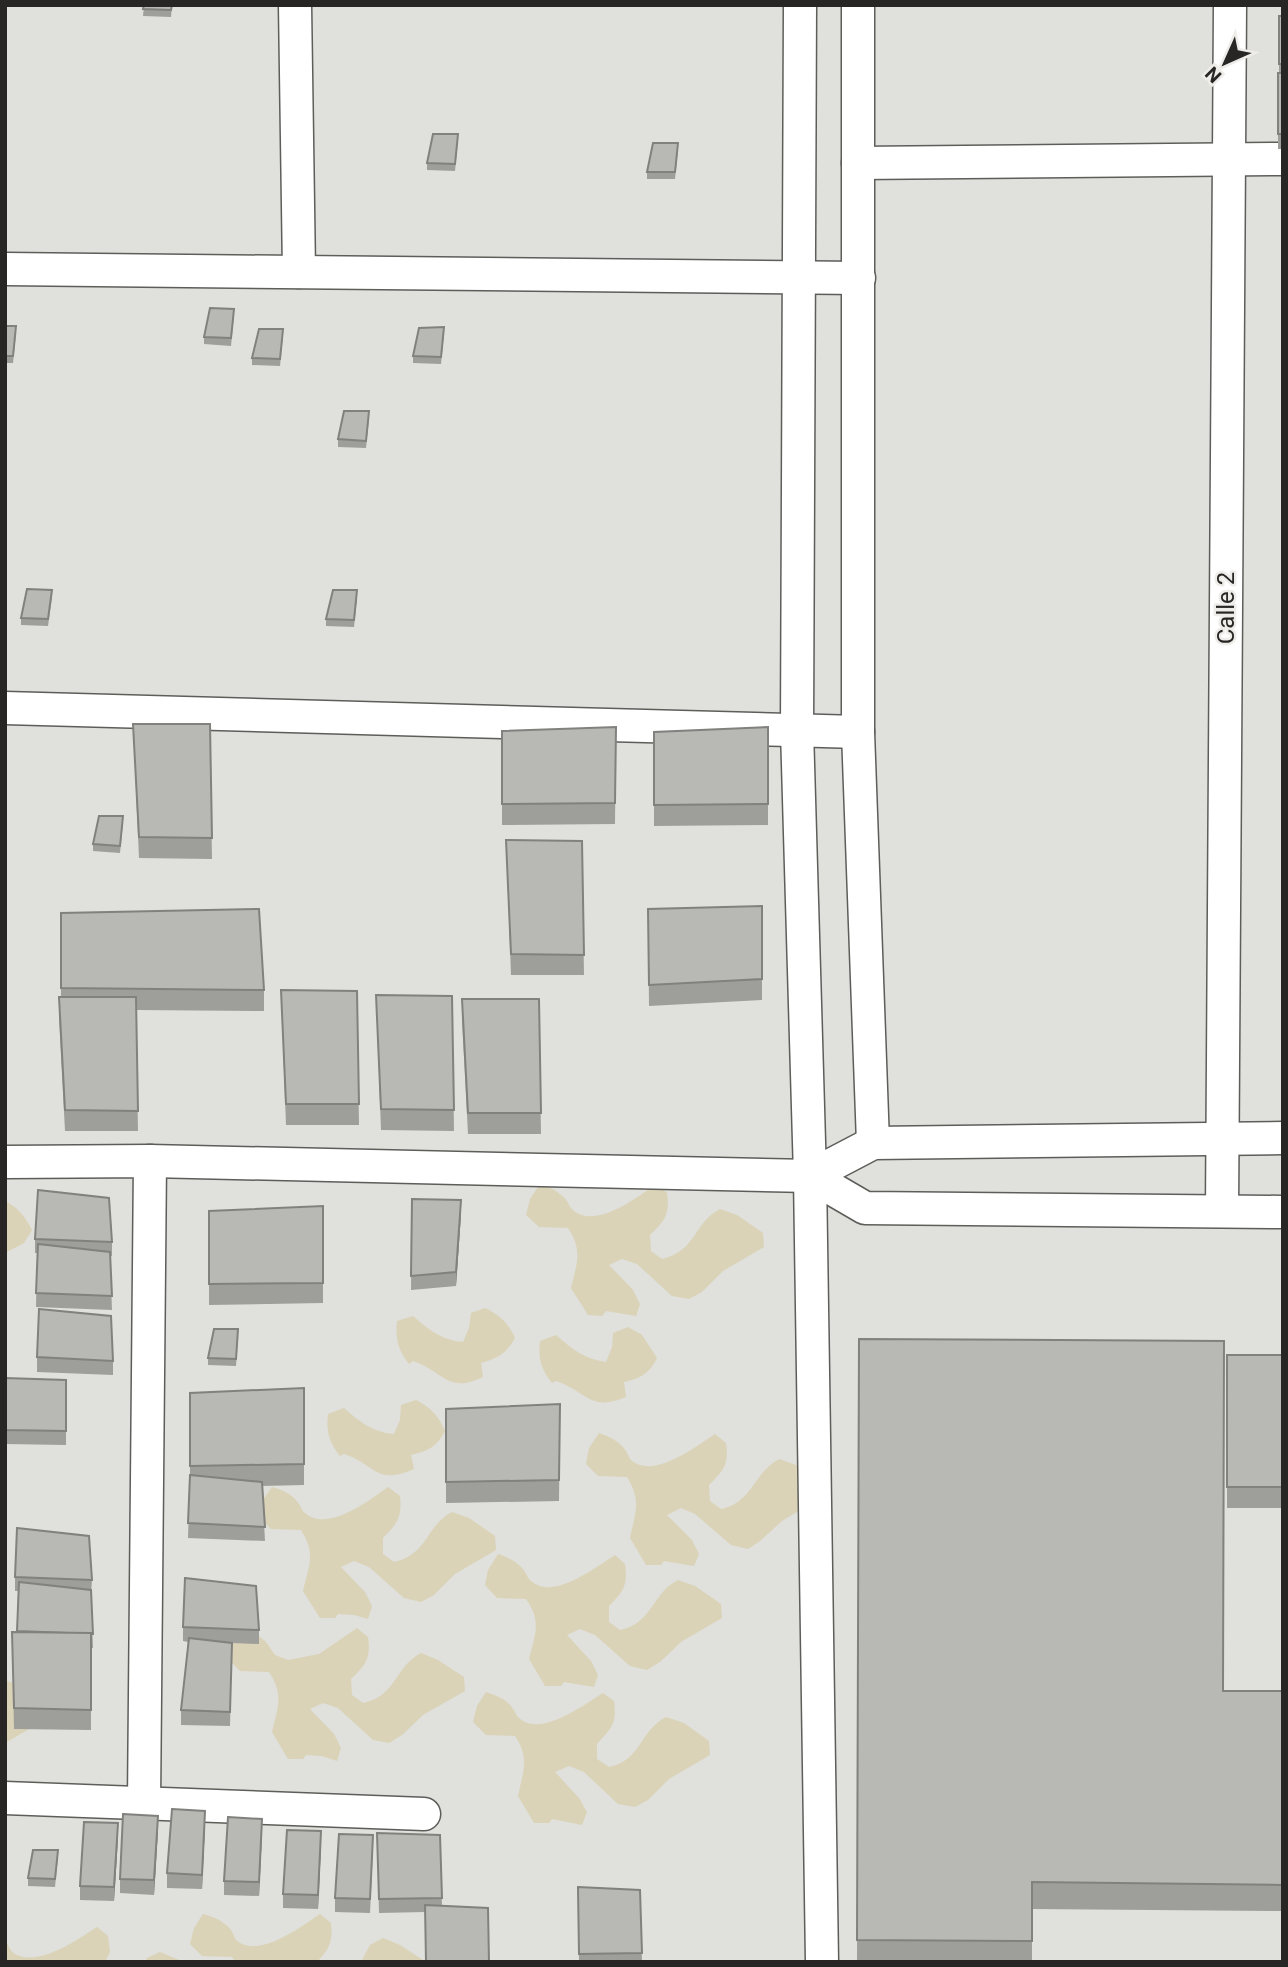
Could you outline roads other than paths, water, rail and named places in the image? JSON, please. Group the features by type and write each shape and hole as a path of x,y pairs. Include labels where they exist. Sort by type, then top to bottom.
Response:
{"street":[{"path":"295,5 299,272"},
{"path":"800,5 797,730 810,1176 822,1962"},
{"path":"858,5 858,732 873,1143"},
{"name":"Calle 2","path":"1222,1211 1230,5"},
{"path":"858,163 1283,159"},
{"path":"5,269 859,278"},
{"path":"5,708 858,732"},
{"path":"810,1176 873,1143 1283,1138"},
{"path":"144,1803 150,1161"},
{"path":"5,1162 150,1161 810,1176 865,1208 1283,1212"},
{"path":"5,1798 424,1814"}]}
